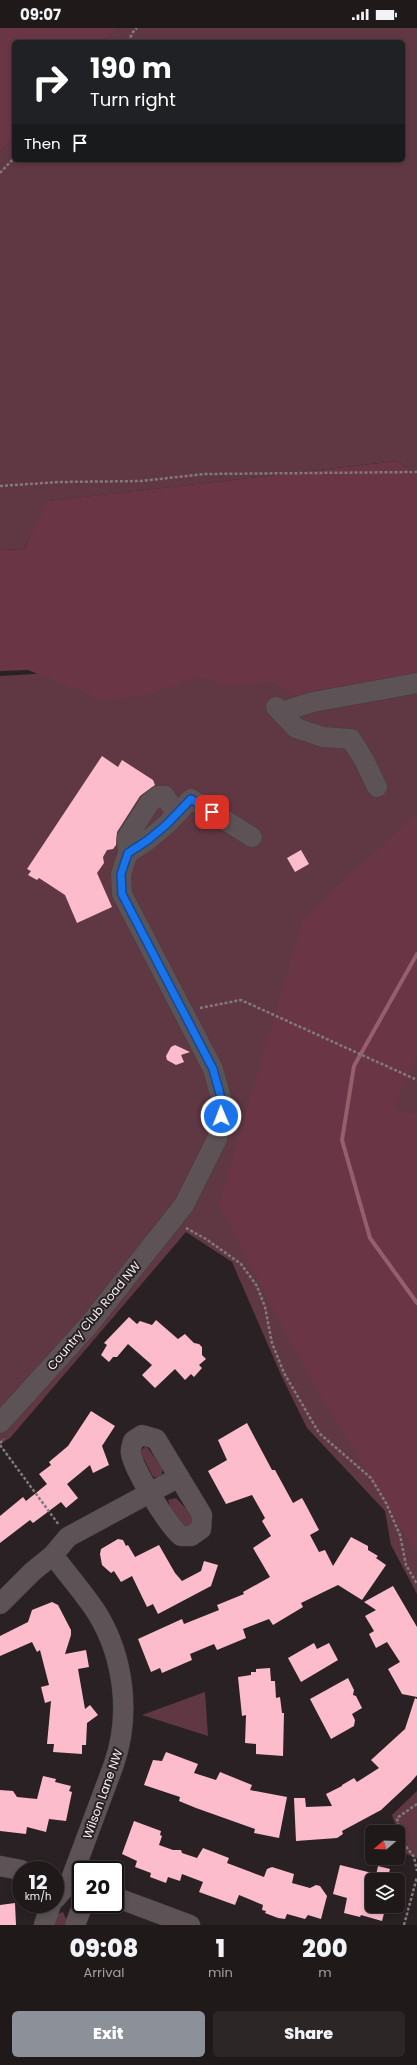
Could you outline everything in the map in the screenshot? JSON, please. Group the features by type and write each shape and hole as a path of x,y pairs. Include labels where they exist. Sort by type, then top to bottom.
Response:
{"street":[{"path":"377,787 364,760 351,739 323,737 296,728 278,710 312,702 417,683"},
{"name":"Country Club Road NW","path":"3,1431 184,1205 217,1139 223,1105 213,1069 122,894 121,874 128,853 128,838 150,802 158,796 166,796 176,814"},
{"path":"128,853 148,840 191,799 252,836"},
{"path":"142,1435 156,1439 179,1477 202,1515 201,1529 191,1536 181,1536 172,1529 151,1493 131,1453 133,1441 142,1435"},
{"path":"0,1604 68,1538 179,1477"},
{"name":"Wilson Lane NW","path":"52,1555 97,1614 117,1657 124,1704 121,1744 69,1882"},
{"path":"0,1866 12,1868"},
{"path":"124,1900 190,1925"},
{"path":"44,1925 48,1913"},
{"path":"75,1925 80,1913"}],"path":[{"path":"129,40 137,28"},
{"path":"0,173 12,160"},
{"path":"0,486 60,482 141,481 205,474 417,472"},
{"path":"183,1011 241,1000 417,1080"},
{"path":"181,1232 185,1228 206,1239 236,1260 241,1264 256,1286 265,1307 272,1343 284,1372 319,1433 371,1478 389,1510 400,1535 406,1565 417,1584"},
{"path":"3,1431 0,1444 68,1538"},
{"path":"417,1804 397,1818 401,1840 414,1856 417,1871"},
{"path":"404,1925 417,1878"}],"shaded area":[{"path":"0,28 119,28 104,40 12,40 12,141 0,151"},
{"path":"119,28 417,28 417,474 397,461 49,501 24,550 0,549 0,151 12,141 12,162 405,162 405,40 104,40"},
{"path":"397,461 417,474 417,677 304,699 269,681 233,686 197,677 144,696 100,699 28,670 0,671 0,549 24,550 48,501"},
{"path":"417,651 417,1594 391,1545 385,1511 307,1428 281,1375 232,1262 186,1232 10,1438 0,1444 0,676"},
{"path":"417,813 417,1054 394,1109 417,1114 417,1554 309,1377 219,1205 303,919"},
{"path":"146,1446 163,1468 161,1478 153,1477 140,1451"},
{"path":"176,1498 192,1515 192,1525 186,1529 175,1521 168,1500"},
{"path":"205,1692 208,1736 142,1715"},
{"path":"417,1791 417,1858 406,1854 405,1825 396,1825 392,1815"},
{"path":"63,1913 67,1921 66,1925 52,1925 55,1915"}],"building":[{"path":"102,756 118,767 122,760 153,780 155,785 140,796 117,832 116,845 113,849 107,850 103,857 104,863 97,873 112,907 77,923 65,895 39,878 37,880 28,875 31,871 27,869"},
{"path":"301,850 309,864 295,872 287,858"},
{"path":"175,1045 190,1052 181,1055 184,1062 176,1065 167,1060 166,1056 171,1047"},
{"path":"129,1317 137,1324 140,1321 152,1325 156,1320 178,1339 185,1334 194,1343 199,1344 202,1347 202,1355 206,1359 199,1365 202,1368 194,1377 191,1374 185,1380 175,1369 155,1388 142,1375 152,1365 128,1344 117,1357 113,1357 109,1362 101,1355 107,1345 104,1343"},
{"path":"91,1411 115,1426 102,1446 109,1465 93,1473 90,1465 67,1484 78,1498 66,1508 61,1502 33,1523 30,1520 0,1543 0,1516 23,1497 26,1501 47,1484 39,1474 51,1465 49,1462 68,1446"},
{"path":"247,1423 272,1470 275,1470 293,1503 302,1498 319,1530 310,1535 319,1552 325,1550 333,1566 351,1537 368,1546 368,1550 378,1556 376,1558 386,1565 362,1600 338,1585 301,1603 303,1607 273,1625 269,1619 243,1629 246,1638 217,1650 214,1644 190,1654 192,1660 162,1673 160,1668 151,1672 138,1639 182,1619 184,1624 219,1610 217,1605 244,1594 243,1592 270,1577 253,1548 271,1536 262,1521 265,1518 252,1495 226,1504 208,1471 227,1460 218,1440"},
{"path":"118,1539 123,1540 126,1546 128,1545 135,1557 159,1545 175,1573 182,1581 201,1571 204,1561 218,1565 211,1586 158,1614 153,1604 147,1607 132,1576 121,1582 114,1571 111,1573 102,1565 100,1554 101,1549"},
{"path":"393,1586 417,1627 417,1697 402,1694 388,1669 400,1662 387,1642 376,1648 369,1634 374,1631 365,1616 376,1610 364,1602"},
{"path":"52,1602 58,1605 71,1630 71,1635 65,1654 86,1650 89,1667 78,1669 85,1709 90,1705 98,1715 87,1723 86,1745 82,1745 82,1754 53,1752 54,1744 47,1744 51,1701 45,1703 41,1687 49,1685 40,1650 37,1652 32,1642 0,1656 0,1636 28,1622 32,1610"},
{"path":"314,1643 317,1649 329,1643 338,1660 301,1682 288,1658"},
{"path":"270,1668 271,1681 275,1681 276,1698 280,1697 282,1713 284,1713 283,1756 256,1754 256,1744 245,1743 246,1715 242,1716 238,1677 251,1675 251,1672 256,1672 256,1669"},
{"path":"348,1678 354,1690 353,1695 356,1696 362,1708 352,1714 355,1720 354,1726 331,1739 310,1699"},
{"path":"415,1698 417,1699 417,1775 381,1810 342,1831 343,1834 337,1838 296,1841 294,1798 305,1798 306,1807 332,1806 326,1794 354,1778 357,1782 379,1768 371,1760 405,1729"},
{"path":"166,1752 198,1764 194,1773 216,1780 220,1772 252,1785 250,1790 287,1797 279,1838 254,1833 255,1829 196,1808 179,1801 180,1797 144,1785 153,1760 162,1761"},
{"path":"43,1776 56,1779 55,1782 71,1786 69,1791 72,1792 66,1821 49,1819 46,1832 27,1827 26,1834 0,1831 0,1790 13,1791 17,1797 37,1799"},
{"path":"134,1821 161,1831 160,1835 162,1836 159,1845 173,1850 181,1850 182,1853 197,1858 203,1848 229,1858 227,1863 264,1877 267,1869 272,1867 294,1874 292,1883 310,1888 316,1885 320,1886 327,1896 321,1919 308,1915 305,1919 287,1914 285,1919 278,1918 265,1913 266,1911 262,1910 263,1905 239,1895 235,1905 199,1892 203,1882 182,1874 180,1881 168,1877 166,1883 150,1877 151,1873 135,1867 137,1861 122,1854"},
{"path":"340,1865 372,1873 365,1873 365,1913 384,1913 382,1921 361,1915 360,1917 344,1913 347,1898 333,1894"},
{"path":"378,1866 390,1869 389,1873 376,1873"},
{"path":"12,1903 12,1913 15,1913 16,1925 0,1925 0,1905"}],"waterway":[{"path":"417,954 354,1066 342,1140 370,1238 417,1303"}],"route":[{"path":"212,812 191,799 167,824 148,840 128,853 121,874 122,894 213,1069 223,1105 221,1116"}]}
